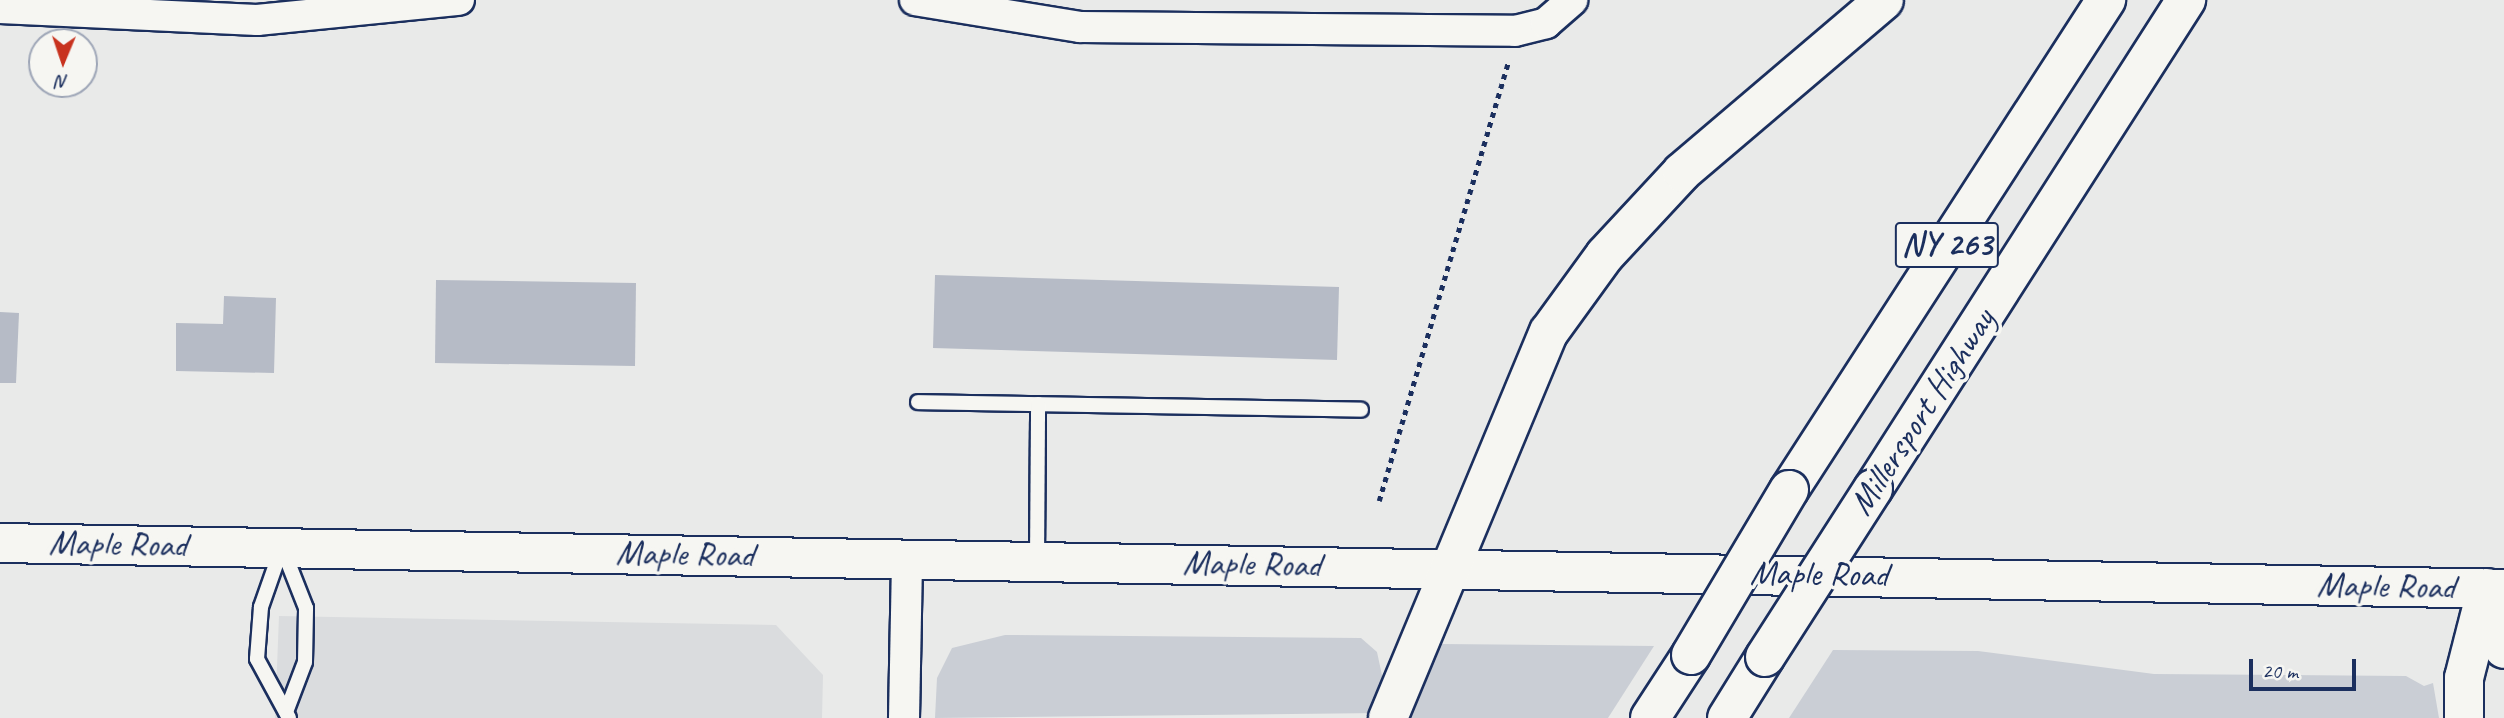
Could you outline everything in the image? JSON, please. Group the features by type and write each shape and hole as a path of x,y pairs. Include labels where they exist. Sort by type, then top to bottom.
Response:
{"main road":[{"path":"1388,718 1549,331 1605,256 1682,172 1884,0"},
{"name":"Millersport Highway","path":"1650,718 1691,655 1789,490 2106,0"},
{"name":"Millersport Highway","path":"1727,718 2186,0"},
{"name":"Maple Road","path":"0,543 1449,567 2496,588"},
{"path":"2496,588 2504,649"},
{"path":"2464,718 2464,678 2496,588"},
{"path":"1747,718 1765,657"}],"street":[{"path":"0,8 173,8 320,19 459,0"},
{"path":"915,0 1080,27 1515,31 1553,19 1572,0"},
{"path":"904,718 907,558"}],"lane":[{"path":"918,402 1361,410"},
{"path":"1037,560 1038,404"},
{"path":"282,547 306,608 305,662 288,715"},
{"path":"282,547 261,607 257,659 288,715"}],"path":[{"path":"1379,501 1515,31"}],"shaded area":[{"path":"279,616 776,625 823,675 822,718 275,718"},
{"path":"1005,635 1361,638 1377,652 1383,680 1380,713 935,718 937,678 952,648"},
{"path":"1441,644 1654,646 1608,718 1411,718"},
{"path":"1833,650 1978,651 2154,674 2406,676 2424,686 2433,683 2439,718 1789,718"}],"building":[{"path":"935,275 1339,287 1337,360 933,348"},
{"path":"436,280 636,283 635,366 435,363"},
{"path":"224,296 276,298 274,373 176,371 176,323 223,324"},
{"path":"0,312 19,313 16,383 0,383"}]}
